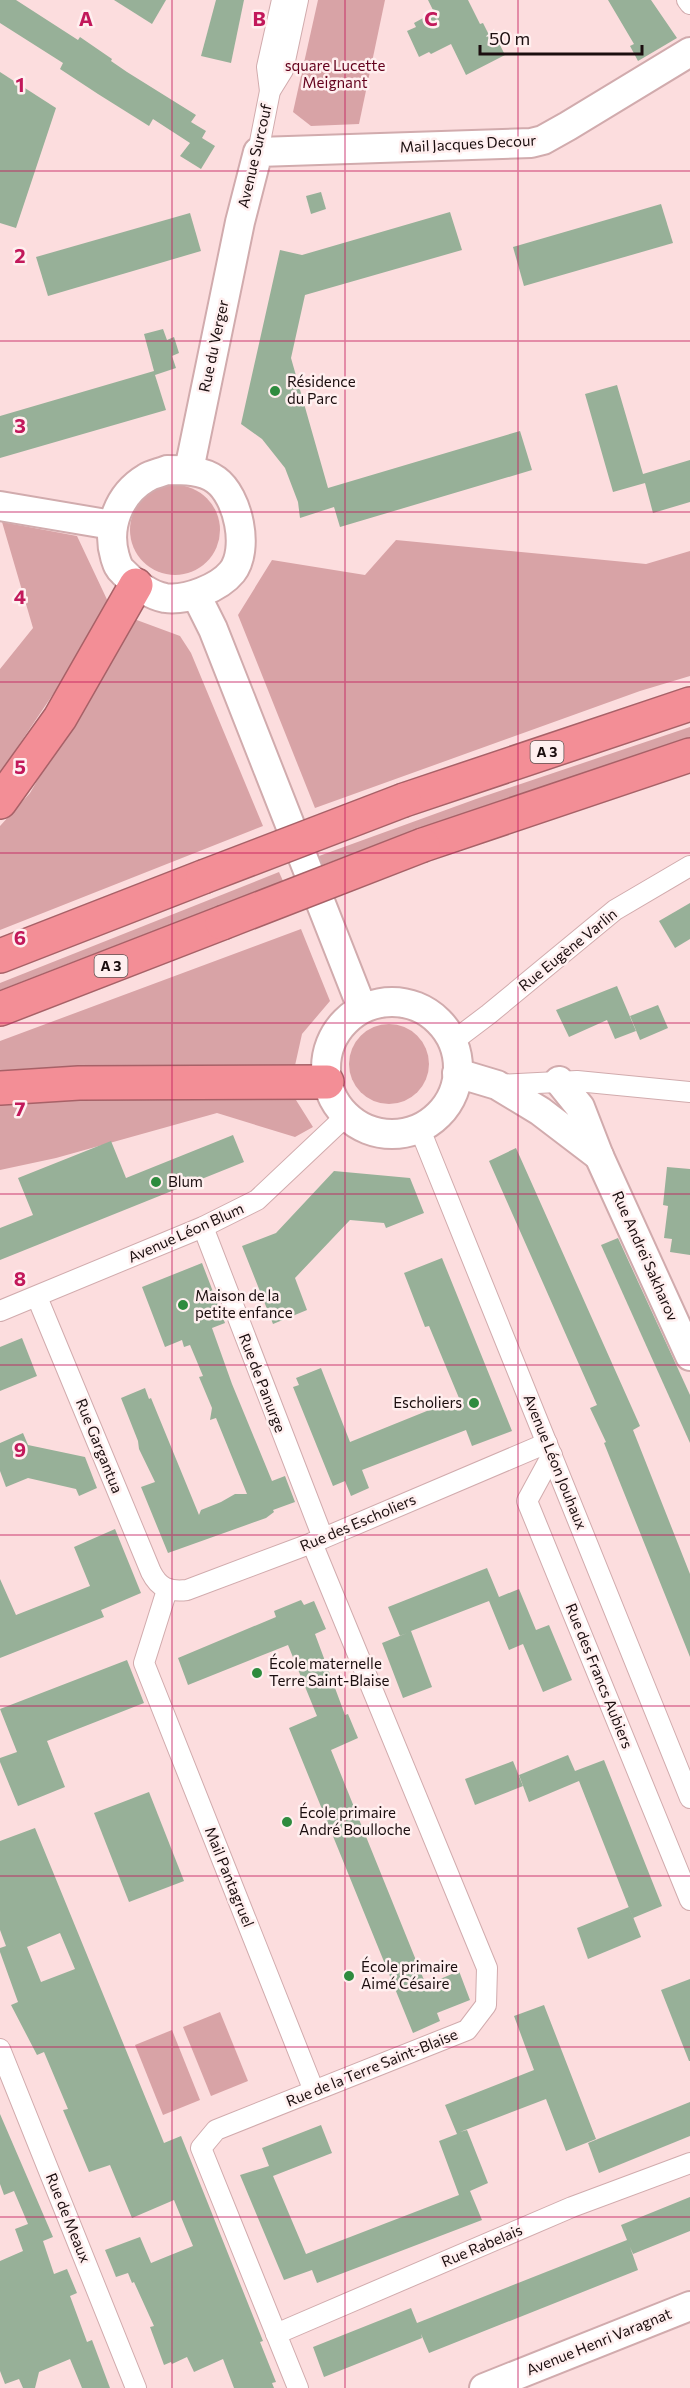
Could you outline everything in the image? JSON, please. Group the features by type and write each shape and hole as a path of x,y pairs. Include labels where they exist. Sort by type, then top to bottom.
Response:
{"highway":[{"path":"0,802 60,718 136,585"},
{"name":"A 3","path":"0,956 404,800 690,704"},
{"name":"A 3","path":"0,1009 423,845 690,755"},
{"path":"0,1088 79,1083 327,1082"}],"street":[{"name":"Avenue Surcouf","path":"240,222 258,152 270,90 267,67 282,0"},
{"name":"Avenue Surcouf","path":"270,90 283,70 298,0"},
{"path":"687,0 690,4"},
{"name":"Mail Jacques Decour","path":"258,152 531,143 543,140 568,126 690,52"},
{"name":"Rue du Verger","path":"189,470 240,222"},
{"path":"167,470 189,470 216,480 234,501 241,535 239,554 232,571 220,581 196,595 165,598 136,585 118,568 111,546 112,525 123,498 146,478 167,470"},
{"path":"0,506 112,525"},
{"path":"196,595 217,639 362,1008"},
{"name":"Rue Eugène Varlin","path":"452,1042 615,910 690,866"},
{"path":"382,1002 404,1002 424,1010 441,1024 452,1042 457,1057 457,1073 453,1092 443,1108 429,1122 419,1127 395,1134 377,1132 360,1126 346,1116 334,1100 327,1082 326,1060 332,1039 344,1021 362,1008 382,1002"},
{"name":"Rue Andreï Sakharov","path":"457,1073 497,1085 540,1111 599,1156"},
{"path":"497,1085 559,1081 690,1092"},
{"name":"Rue Andreï Sakharov","path":"559,1081 580,1107 599,1156 690,1356"},
{"path":"580,1107 616,1084"},
{"name":"Avenue Léon Blum","path":"0,1311 203,1227 257,1200 346,1116"},
{"name":"Avenue Léon Jouhaux","path":"419,1127 690,1798"},
{"name":"Rue de Panurge","path":"203,1227 317,1541"},
{"name":"Rue Gargantua","path":"37,1297 151,1572 159,1585 166,1590"},
{"name":"Rue des Escholiers","path":"166,1590 187,1590 549,1449"},
{"name":"Rue des Francs Aubiers","path":"549,1449 527,1501 690,1900"},
{"name":"Rue de la Terre Saint-Blaise","path":"298,2388 201,2148 216,2130 467,2030 486,2005 487,1968 317,1541"},
{"name":"Mail Pantagruel","path":"166,1590 144,1664 314,2091"},
{"name":"Rue de Meaux","path":"0,2049 136,2388"},
{"name":"Rue Rabelais","path":"276,2334 573,2207 690,2163"},
{"name":"Avenue Henri Varagnat","path":"484,2388 687,2308"}],"green space":[{"name":"square Lucette Meignant","path":"318,0 385,0 359,124 311,126 293,112"},
{"path":"166,485 184,485 200,492 213,505 220,521 220,539 213,555 200,568 184,575 166,575 150,568 137,555 130,539 130,521 137,505 150,492"},
{"path":"2,522 77,536 111,608 0,773 0,669 33,628"},
{"path":"396,540 646,564 690,551 690,676 640,691 315,808 238,615 272,560 365,575"},
{"path":"134,619 180,636 191,653 263,826 0,930 0,826 30,793 126,628"},
{"path":"690,727 690,737 441,821 322,865 319,856 476,799"},
{"path":"279,872 283,881 0,990 0,983"},
{"path":"301,929 330,1001 302,1034 294,1070 0,1078 0,1041"},
{"path":"389,1024 404,1027 417,1036 426,1049 429,1064 426,1079 417,1092 404,1101 389,1104 374,1101 361,1092 352,1079 349,1064 352,1049 361,1036 374,1027"},
{"path":"110,1096 296,1100 313,1127 295,1137 217,1113 56,1158 0,1170 0,1102"},
{"path":"220,2012 248,2081 211,2096 183,2027"},
{"path":"172,2030 200,2100 163,2115 135,2045"}],"building":[{"path":"0,0 16,0 78,40 80,37 127,72 196,115 191,122 206,131 202,138 215,146 201,169 180,156 190,143 153,119 149,126 98,94 60,69 63,63 0,23"},
{"path":"114,0 166,0 152,24"},
{"path":"216,0 244,0 231,63 201,56"},
{"path":"428,0 468,0 480,24 483,23 493,43 498,41 505,55 466,75 451,44 419,57 407,31 416,27 414,23 434,12"},
{"path":"608,0 651,0 677,38 638,61 630,46 634,44"},
{"path":"0,72 56,108 16,228 0,223"},
{"path":"321,192 326,209 311,214 306,196"},
{"path":"661,204 673,243 524,286 513,247"},
{"name":"Résidence du Parc","path":"450,212 462,250 305,295 291,358 328,488 520,431 532,470 340,527 334,507 300,518 298,502 285,468 262,439 241,424 280,250 302,255"},
{"path":"190,213 201,251 48,296 36,257"},
{"path":"163,329 167,340 174,337 179,353 172,356 176,368 155,375 166,410 0,458 0,416 154,371 144,334"},
{"path":"617,385 643,474 690,460 690,502 653,513 645,483 613,492 585,394"},
{"path":"690,903 690,939 675,948 659,921"},
{"path":"617,986 636,1031 615,1039 607,1020 569,1037 556,1010"},
{"path":"658,1005 668,1028 640,1040 630,1016"},
{"name":"Blum","path":"233,1135 244,1162 0,1260 0,1228 33,1215 18,1178 111,1141 126,1178"},
{"path":"516,1148 640,1426 633,1430 690,1574 690,1657 604,1443 606,1442 590,1408 597,1405 489,1161"},
{"path":"667,1167 690,1169 690,1255 670,1252 672,1239 664,1238 668,1206 663,1205"},
{"path":"334,1171 410,1178 424,1213 386,1228 384,1223 350,1220 295,1278 307,1310 273,1324 242,1246 276,1233"},
{"path":"618,1238 690,1395 690,1443 601,1245"},
{"name":"Escholiers","path":"442,1258 512,1431 472,1446 466,1430 362,1470 369,1488 351,1496 345,1481 333,1486 293,1387 299,1385 296,1378 321,1368 350,1442 459,1398 429,1326 425,1327 404,1273"},
{"path":"202,1263 225,1323 212,1328 232,1384 272,1481 285,1476 295,1502 273,1510 274,1512 266,1518 168,1553 141,1487 155,1482 139,1449 121,1398 145,1388 199,1515 201,1510 235,1494 247,1494 216,1418 210,1420 212,1408 199,1377 203,1376 190,1345 184,1347 182,1340 165,1347 142,1287"},
{"path":"22,1338 37,1376 0,1391 0,1347"},
{"path":"23,1433 28,1445 85,1457 97,1488 79,1496 76,1489 28,1478 6,1487 0,1471 0,1443"},
{"path":"115,1529 141,1593 101,1610 104,1617 0,1658 0,1579 16,1615 90,1586 74,1547"},
{"path":"487,1568 499,1597 519,1589 536,1630 549,1625 572,1680 543,1692 523,1644 509,1650 489,1601 411,1631 432,1687 403,1698 382,1643 400,1636 388,1607"},
{"path":"301,1600 304,1605 314,1601 326,1629 315,1634 345,1715 348,1714 358,1738 331,1750 426,1985 459,1971 470,2000 437,2013 440,2021 413,2033 289,1728 317,1716 288,1645 188,1685 178,1658 276,1617 274,1611"},
{"path":"127,1660 144,1703 47,1741 65,1787 18,1806 0,1762 0,1758 17,1752 0,1709"},
{"path":"568,1755 575,1771 604,1760 662,1906 633,1918 579,1781 529,1802 519,1775"},
{"path":"513,1761 523,1786 475,1805 465,1779"},
{"path":"149,1792 184,1881 129,1902 94,1813"},
{"path":"35,1828 164,2143 181,2136 263,2341 260,2342 276,2382 272,2383 274,2388 234,2388 223,2359 194,2372 187,2357 164,2365 150,2327 154,2326 134,2282 132,2283 128,2273 116,2277 105,2250 140,2237 151,2263 193,2246 174,2200 132,2218 110,2165 89,2172 63,2110 68,2109 44,2052 37,2055 11,2005 18,2002 0,1952 0,1948 6,1946 0,1930 0,1841","holes":["60,1933 75,1969 41,1982 27,1947"]},
{"path":"629,1907 641,1937 588,1959 577,1928"},
{"path":"690,1979 690,2061 689,2061 661,1990"},
{"path":"544,2005 596,2139 566,2151 546,2099 460,2132 467,2130 488,2183 470,2191 482,2220 317,2283 312,2270 284,2280 240,2175 269,2166 262,2148 321,2125 332,2153 273,2176 306,2254 459,2195 439,2141 457,2134 445,2105 534,2070 514,2016"},
{"path":"690,2102 690,2136 599,2173 588,2143"},
{"path":"0,2114 53,2237 43,2241 54,2274 67,2269 77,2293 70,2296 87,2342 92,2340 110,2388 82,2388 70,2359 39,2372 35,2388 23,2388 19,2379 5,2384 0,2371 0,2261 23,2251 15,2229 28,2224 14,2191 4,2195 0,2184"},
{"path":"690,2197 690,2231 633,2254 630,2247 638,2270 429,2353 421,2334 422,2338 324,2377 313,2347 411,2308 417,2323 627,2240 621,2225"}],"place":[{"name":"Résidence du Parc","path":"275,391"},
{"name":"Blum","path":"156,1182"},
{"name":"Maison de la petite enfance","path":"183,1305"},
{"name":"Escholiers","path":"474,1403"},
{"name":"École maternelle Terre Saint-Blaise","path":"257,1673"},
{"name":"École primaire André Boulloche","path":"287,1822"},
{"name":"École primaire Aimé Césaire","path":"349,1976"}]}
